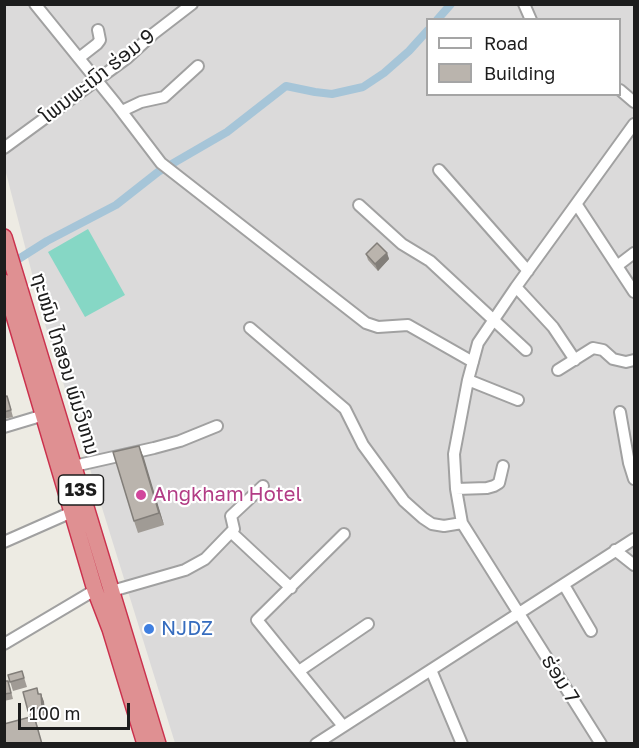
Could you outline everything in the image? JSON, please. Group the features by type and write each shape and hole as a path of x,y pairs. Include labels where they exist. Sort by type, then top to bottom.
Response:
{"highway":[{"name":"ຖະໜົນ ໄກສອນ ພົມວິຫານ","path":"4,237 60,449 72,512 145,744"},
{"name":"ຖະໜົນ ໄກສອນ ພົມວິຫານ","path":"4,282 44,415 60,449 74,466 158,744"}],"street":[{"path":"35,4 161,163 372,327 408,325 473,362"},
{"name":"ໂພນພະເນົາ ຮ່ອມ 9","path":"4,148 97,81 192,4"},
{"path":"524,4 530,18"},
{"path":"79,58 97,44 100,39 98,30"},
{"path":"122,111 141,102 164,98 198,66"},
{"path":"621,91 634,102"},
{"path":"250,328 345,409 363,445 404,501 432,524 444,526 462,523 456,489 454,454 468,380 478,344 516,287 577,206 634,124"},
{"path":"439,170 528,271"},
{"path":"359,205 402,244 430,261 526,350"},
{"path":"577,206 634,292"},
{"path":"617,266 634,254"},
{"path":"516,287 554,327 575,360"},
{"path":"558,370 593,348 603,350 614,359 626,362 634,360"},
{"path":"468,380 518,400"},
{"path":"621,412 629,463 634,479"},
{"path":"4,427 44,415"},
{"path":"74,466 162,446 217,426"},
{"path":"456,489 494,486 499,483 503,466"},
{"path":"112,591 199,564 232,533 235,528 231,516 263,486"},
{"path":"4,542 72,512"},
{"name":"ຮ່ອມ 7","path":"462,523 601,744"},
{"path":"232,533 291,588"},
{"path":"343,726 257,621 344,534"},
{"path":"316,744 634,539"},
{"path":"615,550 634,565"},
{"path":"564,585 591,631"},
{"path":"4,644 95,590"},
{"path":"298,671 368,624"},
{"path":"431,670 462,744"}],"shaded area":[{"path":"4,5 634,5 634,743 175,743 45,324 5,169"},
{"path":"88,229 125,295 85,317 48,252"}],"building":[{"path":"377,243 387,253 375,264 366,254"},
{"path":"7,396 11,410 4,412 4,397"},
{"name":"Angkham Hotel","path":"139,446 159,513 134,521 113,452"},
{"path":"22,671 24,678 10,682 8,675"},
{"path":"4,681 8,681 11,693 4,694"},
{"path":"37,688 38,694 41,694 42,707 28,711 23,692"},
{"path":"34,716 42,744 4,744 4,724"}],"waterway":[{"path":"439,18 451,4"},
{"path":"17,260 47,241 116,205 158,172 227,132 286,86 332,94 363,87 384,73 426,32"}],"place":[{"name":"Angkham Hotel","path":"141,495"},
{"name":"NJDZ","path":"149,629"}]}
